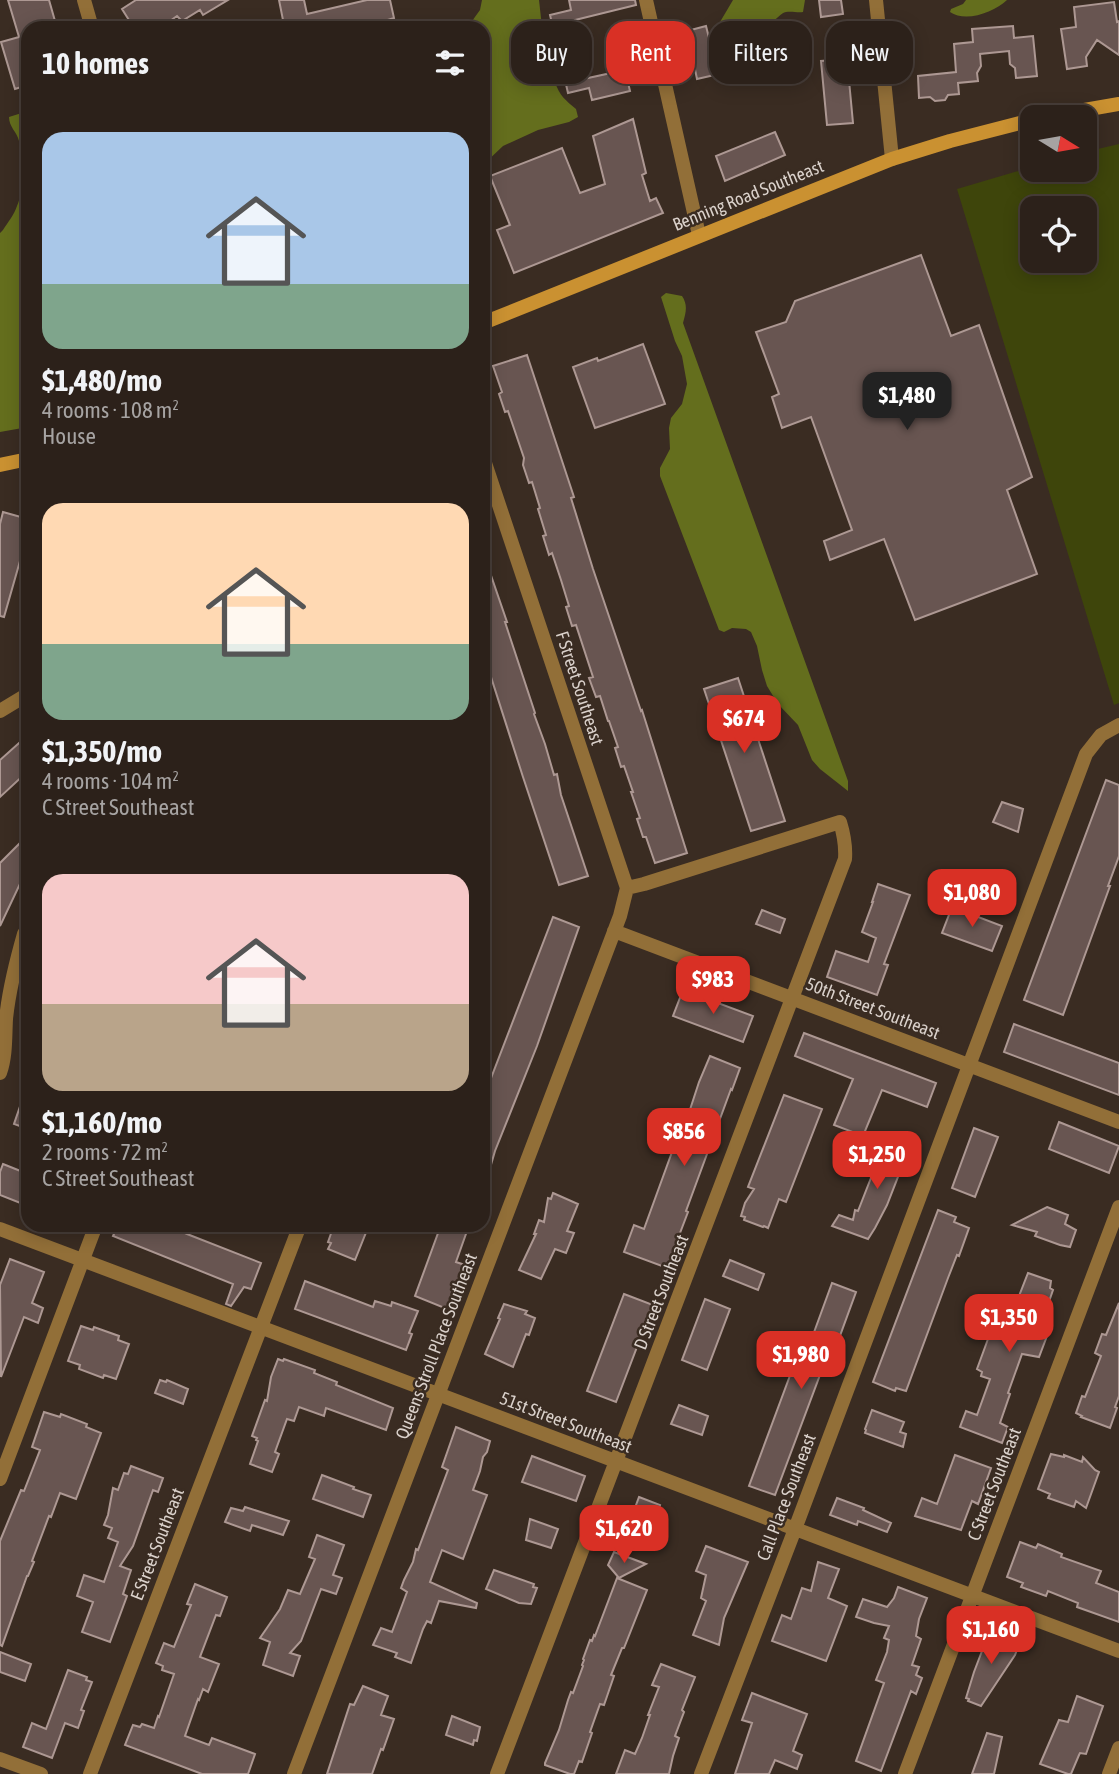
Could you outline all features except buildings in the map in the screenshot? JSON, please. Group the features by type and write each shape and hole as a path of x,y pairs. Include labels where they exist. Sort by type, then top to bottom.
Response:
{"main road":[{"path":"1097,108 1119,104"},
{"name":"Benning Road Southeast","path":"490,320 892,159 1020,123"},
{"path":"0,465 21,460"}],"street":[{"path":"84,0 90,21"},
{"path":"646,0 699,235"},
{"path":"876,0 892,159"},
{"name":"F Street Southeast","path":"490,478 627,887"},
{"path":"0,711 21,698"},
{"name":"Call Place Southeast","path":"701,1774 1083,761 1095,741 1107,730 1119,725"},
{"name":"D Street Southeast","path":"497,1774 845,859 846,846 840,822 627,887"},
{"path":"614,931 627,887"},
{"name":"50th Street Southeast","path":"614,931 1119,1122"},
{"name":"Queens Stroll Place Southeast","path":"294,1774 614,931"},
{"path":"0,1073 4,1063 6,1019 13,973 21,944"},
{"name":"C Street Southeast","path":"905,1774 1119,1207"},
{"name":"51st Street Southeast","path":"0,1228 1119,1651"},
{"path":"0,1479 93,1232"},
{"name":"E Street Southeast","path":"90,1774 297,1232"},
{"path":"1109,1774 1119,1748"},
{"path":"0,1759 41,1774"}],"green space":[{"path":"482,0 539,0 541,21 511,21 511,84 556,84 563,97 576,109 578,117 538,130 503,146 490,158 490,21 472,21 480,10"},
{"path":"733,0 805,0 803,12 784,13 773,21 721,21"},
{"path":"966,0 1007,0 980,15 964,16 950,12"},
{"path":"21,113 21,152 17,135 9,117"},
{"path":"1119,144 1119,703 1114,705 957,189 1020,171 1020,182 1097,182 1097,149"},
{"path":"21,191 21,428 0,432 0,233 17,206"},
{"path":"666,293 682,296 685,302 683,323 848,781 848,791 812,760 798,725 778,704 767,686 751,632 732,628 724,632 719,630 660,476 660,468 670,449 671,418 682,404 687,384 682,356 661,297"}]}
